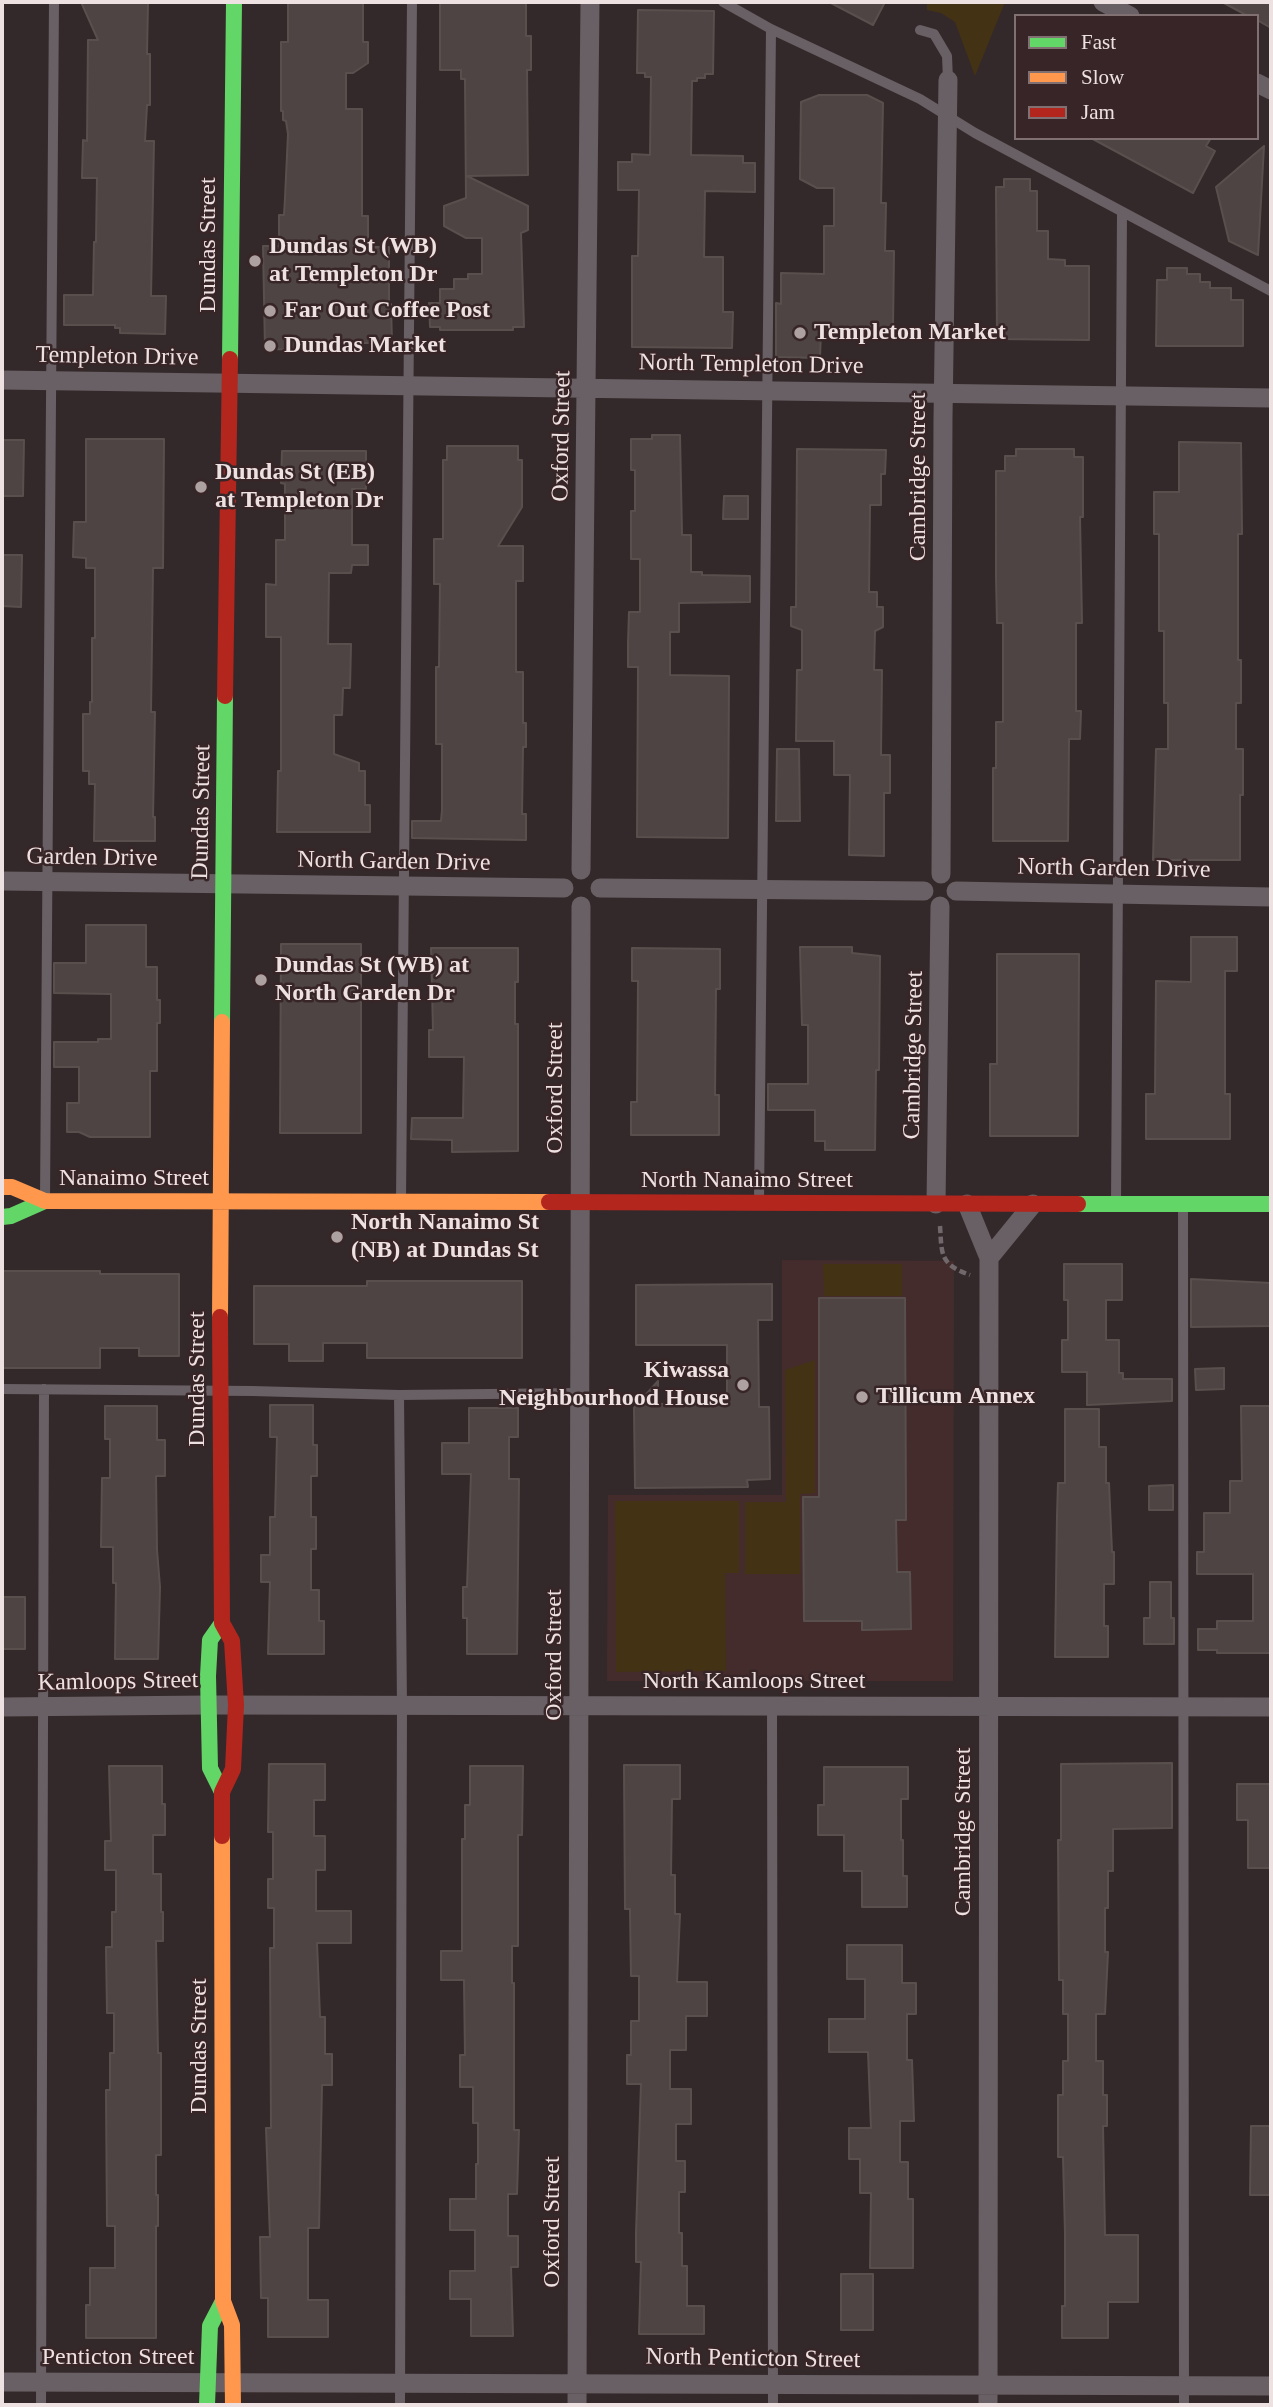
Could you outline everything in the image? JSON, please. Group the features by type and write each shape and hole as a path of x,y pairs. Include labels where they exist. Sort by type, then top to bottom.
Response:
{"main road":[{"name":"Dundas Street","path":"233,2405 232,2325 223,2301 222,1792 233,1769 236,1705 232,1641 222,1623 221,1391 223,884 234,2"},
{"name":"Nanaimo Street","path":"2,1187 12,1187 45,1201 222,1203"},
{"name":"Nanaimo Street","path":"2,1217 11,1216 45,1201"},
{"name":"North Nanaimo Street","path":"222,1203 1271,1204"},
{"name":"Dundas Street","path":"222,1623 210,1640 208,1705 210,1768 222,1792"},
{"name":"Dundas Street","path":"207,2405 210,2326 223,2301"}],"street":[{"name":"Oxford Street","path":"581,870 590,2"},
{"path":"1103,2 1126,14"},
{"name":"Cambridge Street","path":"941,874 948,80"},
{"name":"Templeton Drive","path":"2,380 231,383"},
{"name":"North Templeton Drive","path":"231,383 1271,398"},
{"path":"581,870 592,873 600,888 596,899 581,906 571,902 564,888 567,878 581,870"},
{"path":"941,874 953,881 956,891 953,900 940,906 931,904 924,891 931,877 941,874"},
{"name":"Garden Drive","path":"2,881 223,884"},
{"name":"North Garden Drive","path":"223,884 564,888"},
{"path":"600,888 924,891"},
{"name":"North Garden Drive","path":"956,891 1271,897"},
{"name":"Oxford Street","path":"577,2405 581,906"},
{"name":"Cambridge Street","path":"936,1204 940,906"},
{"name":"Cambridge Street","path":"967,1204 989,1258 988,2395"},
{"path":"989,1258 1033,1204"},
{"name":"North Kamloops Street","path":"236,1705 1271,1707"},
{"name":"Kamloops Street","path":"2,1707 236,1705"},
{"name":"Penticton Street","path":"2,2382 233,2383"},
{"name":"North Penticton Street","path":"233,2383 577,2382 773,2385 988,2395 1184,2395 1271,2386"}],"lane":[{"path":"45,1201 54,2"},
{"path":"401,1203 412,2"},
{"path":"723,2 771,29 920,99 1122,213 1271,291"},
{"path":"759,1204 771,29"},
{"path":"920,30 934,34 947,56 948,80"},
{"path":"1116,1204 1122,213"},
{"path":"1183,1204 1184,2395"},
{"path":"2,1389 399,1395 579,1393"},
{"path":"41,2405 44,1389"},
{"path":"399,1395 402,1706 400,2405"},
{"path":"772,1706 773,2405"}],"path":[{"path":"941,1228 940,1250 947,1263 969,1275"}],"shaded area":[{"path":"927,2 1005,2 975,76 955,22 941,13 927,10"},
{"path":"782,1260 954,1261 953,1681 607,1681 608,1495 782,1495"},
{"path":"823,1264 902,1264 902,1296 824,1296"},
{"path":"815,1360 815,1493 800,1494 800,1574 745,1574 745,1502 786,1502 785,1370"},
{"path":"615,1501 739,1501 739,1573 725,1573 726,1671 616,1672"}],"building":[{"path":"81,2 148,2 150,105 147,105 145,141 154,141 151,296 166,296 165,334 120,333 120,328 115,328 115,325 64,325 64,295 93,295 96,242 97,178 82,178 83,140 87,141 88,40 98,40"},
{"path":"288,2 363,2 363,42 368,42 368,63 353,73 346,73 346,109 362,109 362,216 368,216 368,247 389,247 392,343 316,343 316,350 265,349 263,246 279,246 279,215 284,215 288,134 281,111 281,42 288,42"},
{"path":"440,2 526,2 526,36 531,36 531,70 527,70 528,175 467,176 528,206 528,230 521,233 524,327 513,327 513,330 440,330 440,327 430,327 429,303 440,303 440,289 454,289 454,279 468,279 468,274 482,274 482,238 466,238 444,226 444,206 466,198 465,79 461,79 461,70 440,70"},
{"path":"829,2 885,2 873,25"},
{"path":"1222,2 1271,2 1271,28 1259,21 1259,14 1244,14"},
{"path":"638,10 714,11 713,74 705,74 705,78 692,81 691,155 743,156 743,163 755,163 755,192 705,191 704,257 723,257 723,312 733,312 732,348 632,347 632,256 638,256 639,190 618,190 618,162 632,162 632,154 650,155 651,77 645,77 645,73 637,73"},
{"path":"819,95 867,95 883,103 881,203 886,203 885,251 894,251 893,328 862,327 862,331 821,330 820,358 776,357 776,303 781,304 781,273 824,274 824,226 834,226 834,188 817,188 800,179 801,102"},
{"path":"1095,140 1210,140 1206,146 1215,151 1193,193"},
{"path":"1264,146 1258,255 1229,241 1216,187"},
{"path":"1004,179 1030,179 1030,191 1037,191 1037,231 1048,231 1048,259 1065,260 1065,266 1089,266 1089,340 997,339 996,187 1004,187"},
{"path":"1167,268 1187,268 1187,274 1200,274 1200,282 1210,282 1210,288 1231,288 1231,300 1243,300 1243,346 1156,346 1157,280 1167,280"},
{"path":"652,435 680,435 682,535 691,535 691,572 702,572 702,575 750,576 750,602 679,603 679,632 670,632 670,675 729,676 728,838 637,837 638,667 628,667 628,643 629,612 640,612 640,559 631,559 631,511 635,511 635,470 631,470 631,439 652,439"},
{"path":"86,439 164,439 163,568 153,568 151,712 155,712 155,841 94,841 95,784 89,784 89,771 83,771 83,714 90,714 92,702 95,568 86,568 86,558 73,557 74,522 86,522"},
{"path":"2,440 24,440 23,496 2,496"},
{"path":"1179,442 1241,443 1242,534 1238,534 1238,660 1241,660 1241,703 1236,703 1236,749 1243,749 1240,860 1153,860 1156,749 1168,749 1168,703 1164,703 1164,631 1159,631 1159,534 1154,534 1154,492 1179,492"},
{"path":"447,446 518,446 518,460 522,460 522,507 498,546 523,546 523,581 516,581 516,672 523,672 526,747 523,747 522,814 526,814 526,840 412,838 412,821 441,821 442,810 442,744 436,744 440,584 434,584 434,539 443,539 443,460 447,460"},
{"path":"797,449 886,450 885,474 881,474 881,505 870,505 869,592 877,592 877,607 883,607 883,627 875,631 874,670 882,670 881,755 890,755 890,793 884,793 884,856 849,855 850,775 834,775 834,741 796,741 797,670 802,670 802,630 791,626 791,607 796,607"},
{"path":"1016,449 1074,449 1074,457 1083,457 1083,517 1080,517 1082,623 1076,623 1076,711 1081,711 1080,739 1069,739 1068,841 993,841 996,722 1003,722 1003,623 997,623 996,471 1005,471 1005,456 1016,456"},
{"path":"282,451 366,451 366,489 352,489 352,545 368,545 368,565 352,565 351,573 329,573 328,644 351,644 350,688 343,688 342,715 334,715 334,754 359,763 359,771 365,771 365,805 370,805 370,832 277,832 278,771 281,771 281,637 266,637 266,584 276,585 276,540 285,540"},
{"path":"724,496 748,496 748,519 723,519"},
{"path":"2,555 22,555 21,607 2,606"},
{"path":"777,749 799,749 800,821 776,821"},
{"path":"86,925 146,925 146,967 157,967 157,1000 160,1000 157,1071 150,1071 150,1137 90,1137 79,1132 67,1132 67,1103 79,1103 79,1067 54,1067 54,1042 98,1042 98,1039 111,1039 111,994 54,993 54,963 86,963"},
{"path":"1191,937 1237,937 1237,971 1225,971 1225,1094 1230,1094 1230,1139 1146,1139 1146,1094 1155,1094 1156,981 1191,982"},
{"path":"281,944 361,944 361,1133 280,1133"},
{"path":"800,947 852,947 852,953 880,956 875,1150 825,1150 825,1141 815,1141 815,1110 768,1110 768,1084 808,1084 808,1025 802,1025"},
{"path":"431,948 518,948 515,1024 518,1024 518,1151 452,1152 452,1140 411,1139 412,1118 463,1118 464,1057 429,1057 429,1030 433,1030"},
{"path":"632,948 720,949 720,989 716,989 715,1095 719,1095 719,1135 631,1135 631,1102 637,1102 638,981 632,981"},
{"path":"997,954 1079,954 1078,1136 990,1136 990,1064 997,1064"},
{"path":"1064,1264 1122,1264 1122,1300 1106,1300 1106,1340 1119,1340 1119,1373 1123,1373 1123,1379 1172,1379 1172,1401 1087,1405 1087,1372 1062,1372 1062,1340 1068,1340 1068,1300 1064,1300"},
{"path":"2,1271 179,1274 179,1356 139,1356 139,1348 100,1348 100,1368 2,1368"},
{"path":"1191,1279 1271,1283 1271,1326 1191,1327"},
{"path":"367,1281 522,1281 522,1358 367,1358 367,1343 323,1343 323,1361 289,1361 289,1344 254,1344 254,1286 367,1286"},
{"name":"Kiwassa Neighbourhood House","path":"772,1284 772,1320 758,1320 759,1407 769,1407 770,1479 747,1480 748,1487 635,1488 634,1408 658,1381 658,1404 727,1403 727,1345 636,1345 636,1285"},
{"name":"Tillicum Annex","path":"819,1298 905,1298 906,1520 896,1520 897,1572 910,1572 911,1629 862,1630 862,1621 804,1621 803,1497 819,1497"},
{"path":"1224,1368 1224,1389 1196,1390 1195,1369"},
{"path":"270,1405 313,1405 313,1445 317,1445 317,1476 311,1476 311,1517 316,1517 316,1549 311,1549 311,1590 319,1590 319,1621 324,1621 324,1654 268,1654 270,1582 261,1582 261,1555 270,1555 270,1517 275,1517 277,1437 270,1437"},
{"path":"105,1406 157,1406 157,1440 165,1440 165,1476 156,1476 160,1587 158,1659 115,1659 116,1583 113,1583 113,1547 101,1547 102,1478 110,1478 110,1439 105,1439"},
{"path":"1241,1406 1271,1406 1271,1653 1217,1653 1217,1650 1198,1650 1198,1629 1217,1629 1217,1621 1253,1621 1253,1574 1197,1574 1197,1552 1204,1552 1204,1513 1230,1513 1230,1481 1242,1481"},
{"path":"469,1408 518,1408 518,1437 509,1437 509,1479 519,1479 517,1654 467,1654 467,1618 463,1618 463,1587 467,1587 471,1474 442,1474 442,1443 469,1443"},
{"path":"1065,1409 1099,1409 1099,1447 1106,1447 1106,1483 1109,1483 1114,1552 1114,1584 1104,1584 1104,1626 1108,1626 1108,1657 1055,1657 1058,1483 1065,1483"},
{"path":"1173,1485 1173,1510 1149,1510 1149,1486"},
{"path":"1150,1582 1171,1582 1174,1644 1144,1644 1144,1618 1150,1618"},
{"path":"2,1597 25,1597 25,1649 2,1649"},
{"path":"1172,1763 1172,1828 1113,1829 1113,1871 1108,1871 1108,1908 1105,1908 1105,1952 1108,1952 1105,2014 1096,2014 1096,2061 1103,2061 1103,2095 1107,2095 1107,2126 1103,2126 1105,2235 1138,2235 1138,2302 1108,2302 1108,2338 1062,2338 1065,2233 1063,2157 1058,2157 1058,2095 1063,2095 1063,2061 1068,2061 1068,2014 1063,2014 1063,1980 1059,1980 1058,1840 1061,1840 1061,1764"},
{"path":"269,1764 325,1764 325,1800 314,1800 314,1836 325,1836 325,1870 316,1870 316,1911 351,1911 351,1943 317,1943 320,2017 325,2017 325,2054 332,2054 332,2085 322,2085 319,2228 308,2228 308,2300 328,2300 328,2337 268,2337 268,2298 261,2298 260,2237 270,2237 266,2128 271,2128 270,1948 274,1948 274,1908 268,1908 268,1879 273,1879 273,1832 268,1832"},
{"path":"624,1765 680,1765 680,1799 672,1799 671,1875 675,1875 675,1914 680,1914 677,1982 707,1982 707,2016 686,2016 686,2050 670,2050 670,2089 691,2089 691,2124 676,2124 676,2161 685,2161 685,2192 679,2192 679,2233 682,2233 682,2266 687,2266 687,2306 704,2306 704,2334 639,2334 641,2262 636,2262 636,2233 641,2084 627,2084 627,2055 631,2055 631,2021 639,2021 639,1976 631,1976 630,1909 625,1909"},
{"path":"109,1766 162,1766 165,1835 153,1835 153,1874 161,1874 163,1912 163,1941 156,1941 158,2053 161,2053 161,2155 156,2155 156,2338 86,2338 86,2305 90,2305 90,2268 115,2268 115,2226 107,2226 106,2090 110,2090 110,2053 114,2053 114,2013 107,2013 106,1947 112,1947 112,1912 116,1912 116,1870 105,1870 105,1841 111,1841"},
{"path":"470,1766 523,1766 522,1835 518,1835 518,1946 512,1946 514,2130 519,2130 517,2194 508,2194 508,2236 518,2236 518,2267 511,2267 513,2336 471,2336 471,2299 450,2299 450,2271 475,2271 475,2230 450,2230 450,2199 476,2199 478,2164 478,2123 473,2123 473,2087 460,2087 460,2055 465,2055 464,1980 441,1980 441,1951 462,1951 462,1839 465,1839 465,1805 470,1805"},
{"path":"824,1767 908,1767 908,1799 901,1799 903,1876 907,1876 907,1907 862,1907 862,1871 844,1871 844,1835 818,1835 818,1805 824,1805"},
{"path":"1237,1784 1271,1784 1271,1868 1248,1868 1248,1820 1237,1820"},
{"path":"847,1945 902,1945 902,1983 916,1983 916,2014 907,2014 907,2060 912,2060 914,2121 900,2121 900,2162 908,2162 908,2199 913,2199 913,2268 870,2268 871,2193 860,2193 860,2159 849,2159 849,2128 871,2128 868,2052 829,2052 829,2019 865,2019 865,1979 847,1979"},
{"path":"1251,2126 1271,2126 1271,2195 1250,2195"},
{"path":"841,2274 873,2274 873,2330 841,2330"}],"traffic: fast":[{"path":"230,359 234,2"},
{"path":"222,1022 225,696"},
{"path":"2,1217 11,1216 45,1201"},
{"path":"1078,1204 1271,1204"},
{"path":"222,1623 210,1640 208,1676 210,1768 222,1792"},
{"path":"207,2405 210,2326 223,2301"}],"traffic: slow":[{"path":"220,1317 222,1022"},
{"path":"2,1187 12,1187 45,1201 549,1202"},
{"path":"222,1836 223,2301 232,2325 233,2405"}],"traffic: jam":[{"path":"225,696 230,359"},
{"path":"549,1202 1078,1204"},
{"path":"220,1317 222,1623 232,1641 236,1705 233,1769 222,1792 222,1836"}],"place":[{"name":"Dundas St (WB) at Templeton Dr","path":"255,261"},
{"name":"Far Out Coffee Post","path":"270,311"},
{"name":"Templeton Market","path":"800,333"},
{"name":"Dundas Market","path":"270,346"},
{"name":"Dundas St (EB) at Templeton Dr","path":"201,487"},
{"name":"Dundas St (WB) at North Garden Dr","path":"261,980"},
{"name":"North Nanaimo St (NB) at Dundas St","path":"337,1237"},
{"name":"Kiwassa Neighbourhood House","path":"743,1385"},
{"name":"Tillicum Annex","path":"862,1397"}]}
